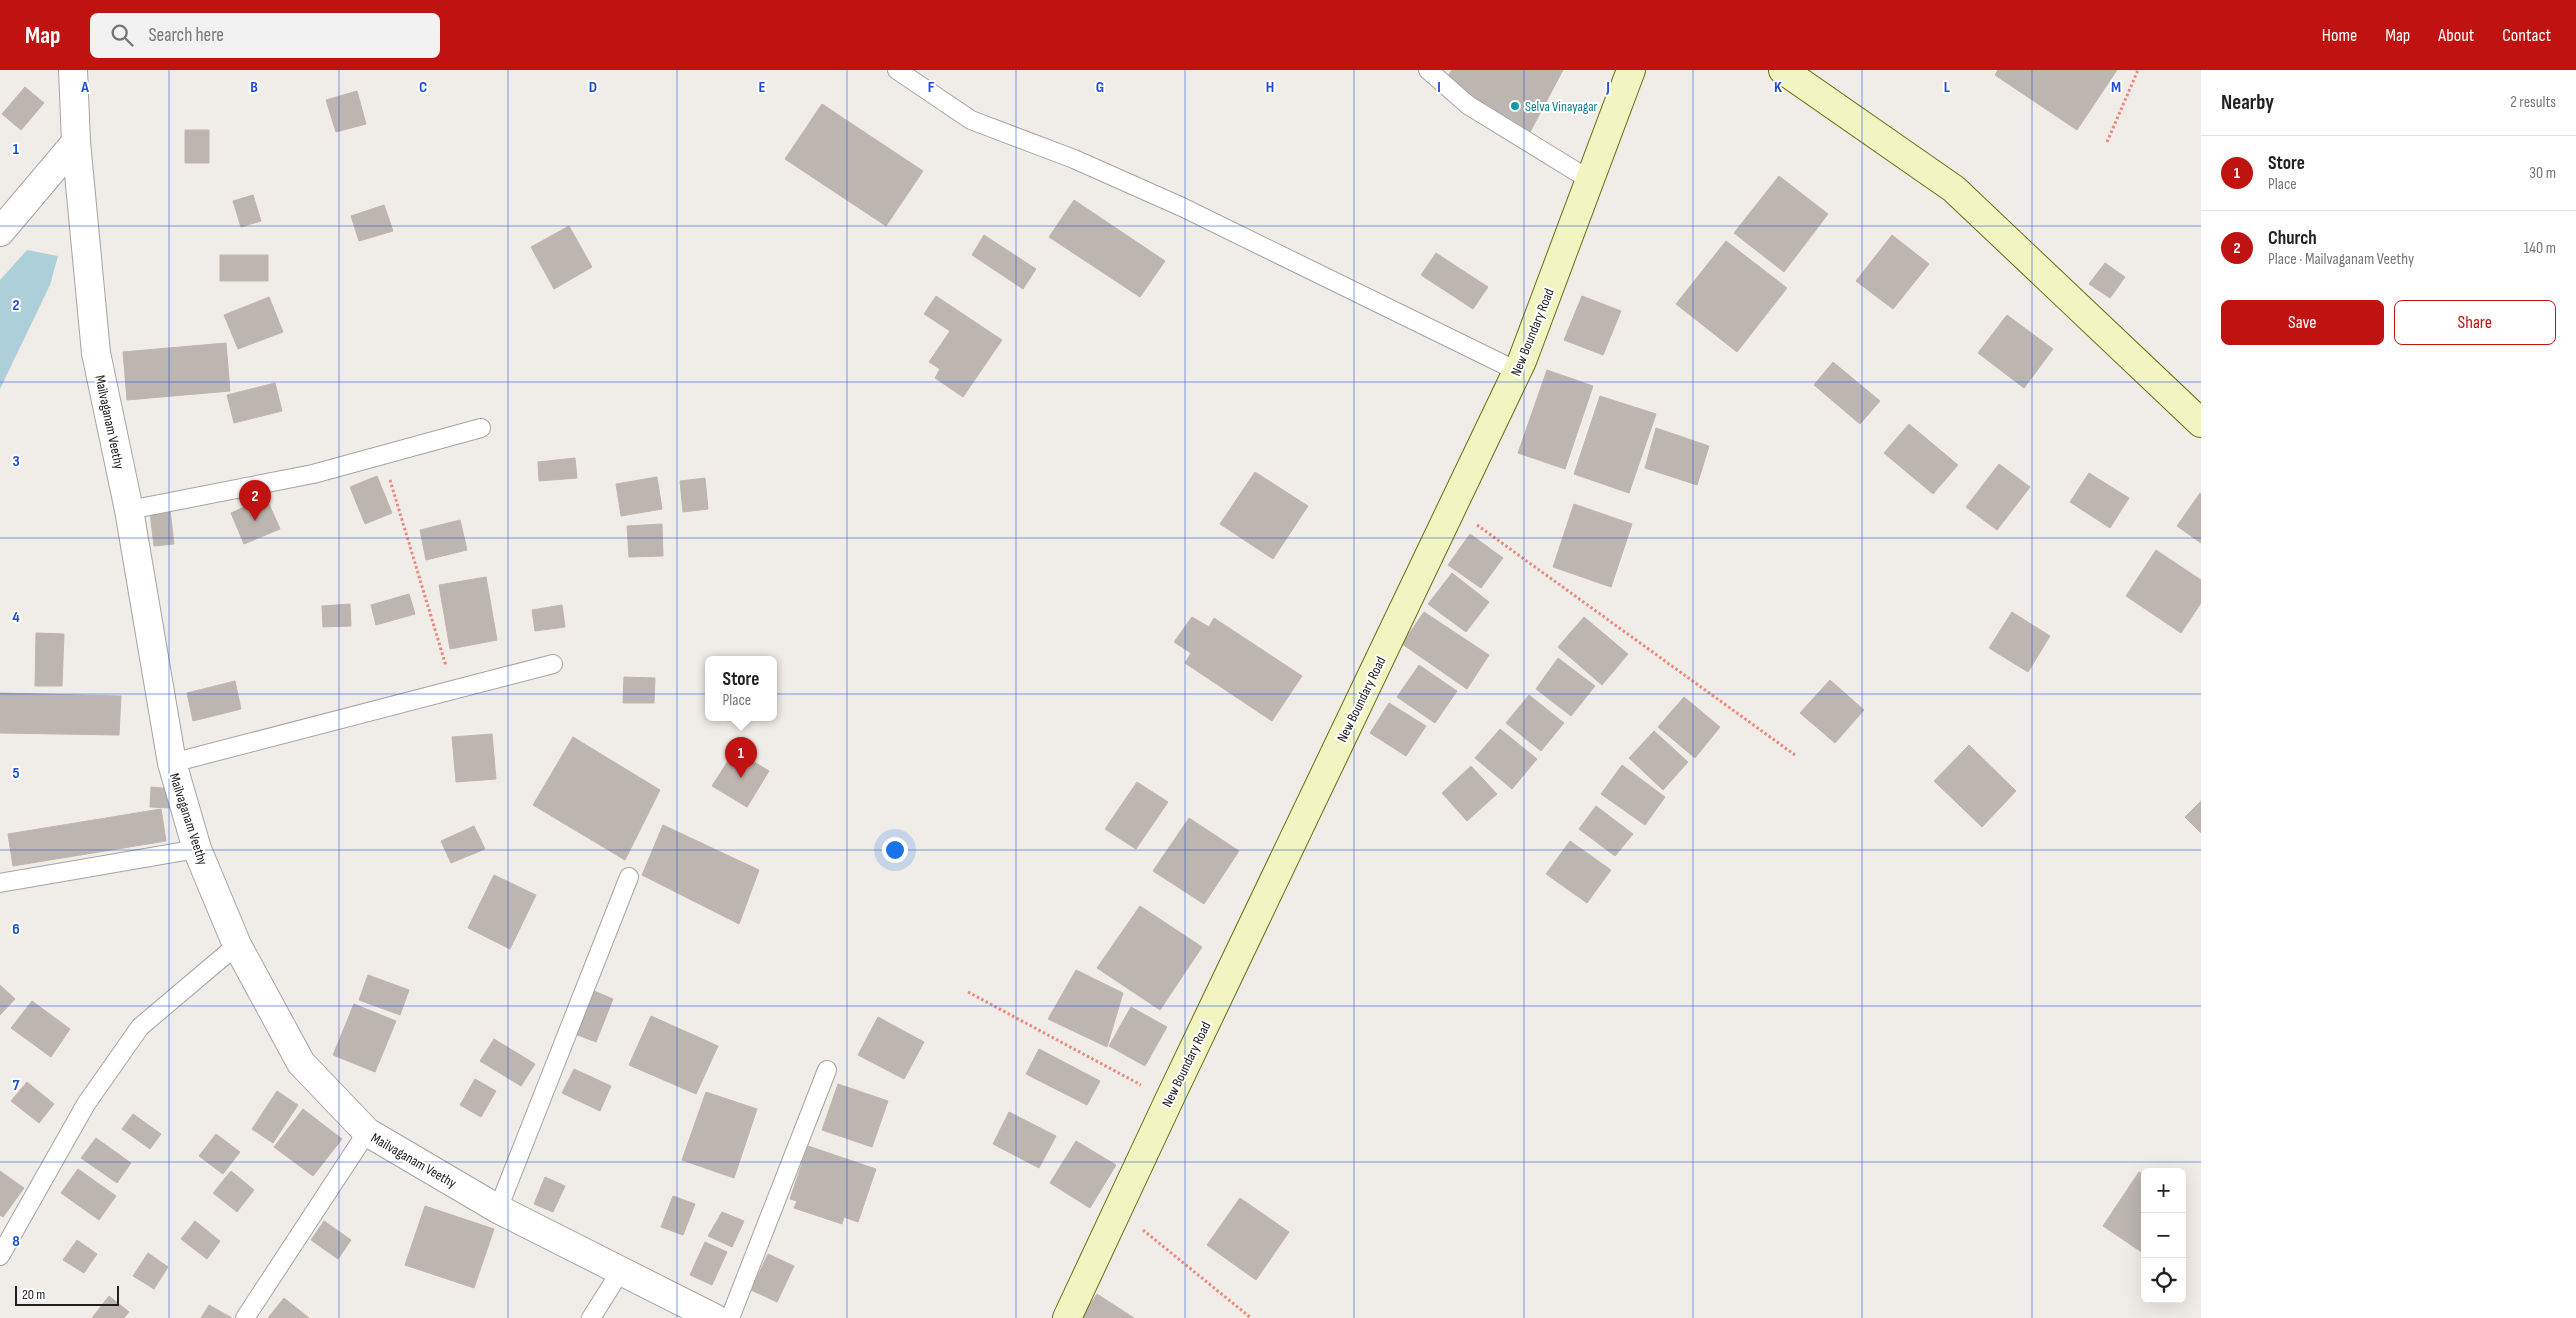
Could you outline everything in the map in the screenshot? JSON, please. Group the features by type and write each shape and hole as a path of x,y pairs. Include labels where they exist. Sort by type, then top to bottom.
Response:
{"main road":[{"name":"New Boundary Road","path":"1067,1318 1117,1209 1517,371 1631,70"},
{"path":"1783,70 1954,190 2201,423"}],"street":[{"name":"Mailvaganam Veethy","path":"73,70 76,142 96,353 128,510 172,763 197,849 237,945 301,1063 367,1132 498,1209 714,1318"},
{"path":"0,232 76,142"}],"lane":[{"path":"896,70 971,120 1074,159 1182,207 1517,371"},
{"path":"1428,70 1468,105 1590,180"},
{"path":"128,510 313,474 481,428"},
{"path":"172,763 554,664"},
{"path":"0,883 197,849"},
{"path":"498,1209 629,877"},
{"path":"0,1256 86,1104 140,1027 237,945"},
{"path":"730,1318 827,1070"},
{"path":"245,1318 367,1132"},
{"path":"591,1318 620,1272"}],"path":[{"path":"2107,142 2138,70"},
{"path":"383,454 453,690"},
{"path":"1452,507 1795,755"},
{"path":"968,992 1169,1100"},
{"path":"1117,1209 1251,1318"}],"water":[{"path":"27,250 58,256 50,285 0,389 0,280"}],"building":[{"name":"Selva Vinayagar","path":"1452,70 1563,70 1529,134 1446,79"},
{"path":"1998,70 2117,70 2077,130 1995,75"},
{"path":"25,87 44,103 21,130 2,114"},
{"path":"357,91 366,124 336,132 326,100"},
{"path":"822,104 923,171 886,226 785,159"},
{"path":"185,130 209,130 209,163 185,163"},
{"path":"1779,176 1828,214 1784,272 1734,233"},
{"path":"253,195 261,221 241,227 233,201"},
{"path":"1074,200 1165,261 1140,297 1049,237"},
{"path":"384,205 393,231 359,241 351,216"},
{"path":"569,226 592,267 554,289 531,247"},
{"path":"984,235 1036,269 1023,289 972,255"},
{"path":"1892,235 1929,264 1893,309 1856,281"},
{"path":"1726,241 1787,288 1737,352 1676,304"},
{"path":"1436,253 1488,287 1473,309 1421,275"},
{"path":"220,255 268,255 268,281 220,281"},
{"path":"2105,263 2125,277 2110,298 2089,284"},
{"path":"936,296 1002,340 963,397 935,378 940,369 929,362 950,331 924,314"},
{"path":"1582,296 1621,311 1603,355 1564,340"},
{"path":"269,297 283,332 238,349 224,315"},
{"path":"2007,315 2053,349 2024,388 1978,353"},
{"path":"226,343 230,391 127,400 123,352"},
{"path":"1833,362 1880,401 1860,424 1814,385"},
{"path":"1547,370 1593,386 1565,469 1518,453"},
{"path":"275,383 282,411 234,423 227,395"},
{"path":"1600,396 1656,414 1629,493 1574,474"},
{"path":"1909,424 1958,465 1933,494 1884,453"},
{"path":"1656,428 1709,446 1697,485 1645,468"},
{"path":"575,458 577,478 539,481 538,462"},
{"path":"1999,464 2030,487 1997,530 1966,507"},
{"path":"1255,472 1308,506 1273,559 1220,524"},
{"path":"2089,473 2129,498 2110,528 2070,502"},
{"path":"377,476 392,513 365,524 350,487"},
{"path":"657,477 662,509 621,516 616,484"},
{"path":"705,478 708,509 683,512 680,481"},
{"path":"2201,494 2201,543 2177,526"},
{"path":"266,497 280,529 244,544 231,513"},
{"path":"1574,504 1632,524 1611,587 1553,567"},
{"path":"170,510 174,544 154,546 150,513"},
{"path":"460,520 467,550 426,560 420,530"},
{"path":"662,524 663,556 629,557 627,526"},
{"path":"1470,534 1503,558 1481,588 1448,565"},
{"path":"2156,550 2201,580 2201,603 2181,633 2126,596"},
{"path":"1452,573 1489,602 1466,632 1428,604"},
{"path":"486,577 497,640 450,649 439,585"},
{"path":"409,594 415,614 376,625 371,605"},
{"path":"350,604 351,626 323,627 322,606"},
{"path":"562,605 565,627 535,631 532,610"},
{"path":"1424,612 1489,655 1467,689 1402,644"},
{"path":"2012,612 2050,636 2028,672 1989,648"},
{"path":"1192,617 1209,627 1214,618 1302,676 1272,721 1185,663 1191,653 1174,642"},
{"path":"1584,617 1628,654 1602,685 1558,647"},
{"path":"36,633 64,634 62,686 35,686"},
{"path":"1558,658 1595,686 1571,716 1536,689"},
{"path":"1419,665 1457,691 1435,723 1397,697"},
{"path":"624,677 655,678 654,703 623,703"},
{"path":"1830,680 1864,710 1835,743 1800,713"},
{"path":"235,681 241,709 193,721 187,693"},
{"path":"0,693 121,696 119,735 0,733"},
{"path":"1529,695 1564,723 1541,751 1506,723"},
{"path":"1684,697 1720,727 1695,758 1658,727"},
{"path":"1389,703 1426,726 1406,756 1370,733"},
{"path":"1500,729 1537,759 1512,789 1475,758"},
{"path":"1654,731 1688,762 1663,790 1629,758"},
{"path":"492,734 496,779 456,782 452,737"},
{"path":"573,737 660,790 625,860 533,805"},
{"path":"1969,745 2016,791 1982,827 1934,781"},
{"path":"735,750 769,771 747,807 712,786"},
{"path":"1622,765 1665,797 1645,825 1601,794"},
{"path":"1471,766 1497,794 1467,821 1442,793"},
{"path":"1137,782 1168,802 1136,849 1105,829"},
{"path":"151,787 171,789 170,808 150,807"},
{"path":"2201,801 2201,833 2185,817"},
{"path":"1596,806 1633,834 1615,856 1579,829"},
{"path":"161,809 166,841 13,866 8,834"},
{"path":"1189,818 1239,851 1204,904 1153,871"},
{"path":"663,825 759,870 739,924 642,875"},
{"path":"474,826 485,849 451,863 441,841"},
{"path":"1570,841 1611,870 1587,903 1546,874"},
{"path":"494,875 536,895 510,949 468,928"},
{"path":"1140,906 1202,947 1160,1010 1097,968"},
{"path":"1076,970 1123,993 1107,1047 1048,1019"},
{"path":"368,975 409,990 400,1015 359,1000"},
{"path":"0,985 15,999 0,1015"},
{"path":"587,988 613,999 596,1042 570,1032"},
{"path":"32,1001 70,1029 51,1057 11,1028"},
{"path":"354,1004 396,1021 375,1072 333,1055"},
{"path":"1131,1007 1167,1027 1145,1066 1109,1046"},
{"path":"651,1016 718,1046 696,1094 629,1065"},
{"path":"878,1017 924,1042 904,1079 858,1055"},
{"path":"494,1039 535,1064 521,1086 480,1061"},
{"path":"1039,1049 1100,1081 1087,1105 1026,1074"},
{"path":"574,1069 611,1086 600,1111 562,1093"},
{"path":"475,1079 496,1091 481,1117 460,1105"},
{"path":"27,1082 54,1104 39,1123 11,1101"},
{"path":"838,1084 888,1101 872,1147 822,1130"},
{"path":"277,1091 298,1105 273,1143 252,1129"},
{"path":"706,1092 757,1109 734,1178 682,1160"},
{"path":"303,1109 342,1139 313,1176 274,1147"},
{"path":"1009,1112 1056,1136 1039,1168 993,1144"},
{"path":"133,1114 161,1134 150,1149 122,1129"},
{"path":"216,1134 240,1152 223,1174 199,1156"},
{"path":"96,1138 131,1163 117,1183 81,1158"},
{"path":"1076,1141 1116,1165 1090,1208 1050,1183"},
{"path":"808,1146 876,1169 858,1222 844,1217 842,1224 794,1208 797,1201 790,1199"},
{"path":"78,1169 116,1196 99,1220 61,1193"},
{"path":"0,1171 24,1188 3,1217 0,1215"},
{"path":"231,1171 254,1190 237,1212 213,1193"},
{"path":"2139,1172 2141,1173 2141,1252 2103,1226"},
{"path":"545,1177 565,1186 553,1212 534,1204"},
{"path":"673,1196 695,1204 683,1235 661,1227"},
{"path":"1240,1198 1289,1232 1256,1280 1207,1245"},
{"path":"425,1206 494,1229 474,1288 405,1265"},
{"path":"722,1212 744,1221 732,1247 708,1236"},
{"path":"195,1221 220,1241 207,1259 181,1239"},
{"path":"324,1221 351,1240 338,1259 311,1240"},
{"path":"77,1240 97,1254 84,1273 63,1260"},
{"path":"705,1242 727,1252 712,1285 690,1275"},
{"path":"148,1253 168,1267 154,1289 133,1276"},
{"path":"768,1254 794,1266 777,1302 751,1290"},
{"path":"1097,1294 1134,1318 1081,1318"},
{"path":"109,1296 129,1312 124,1318 92,1318"},
{"path":"284,1298 309,1318 268,1318"},
{"path":"209,1305 232,1318 201,1318"}],"place":[{"name":"Selva Vinayagar","path":"1515,106"},
{"name":"Church","path":"255,521"},
{"name":"Store","path":"741,778"}]}
